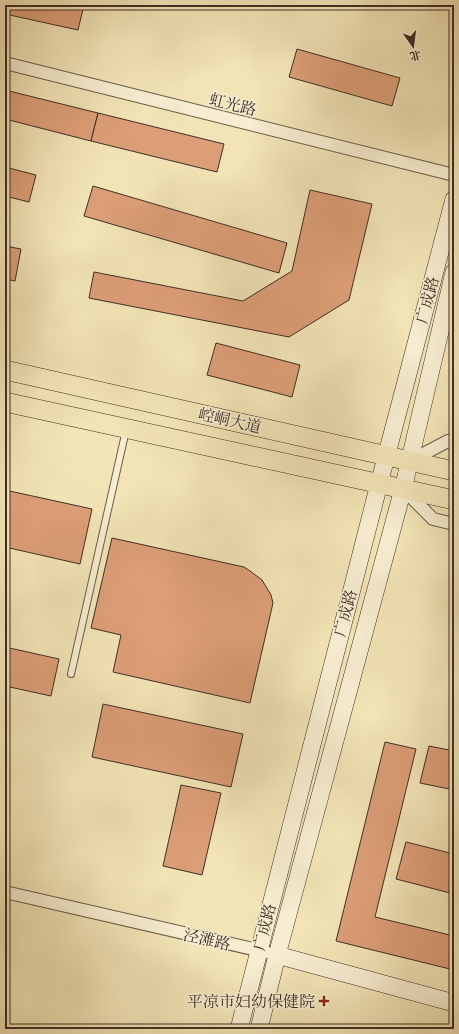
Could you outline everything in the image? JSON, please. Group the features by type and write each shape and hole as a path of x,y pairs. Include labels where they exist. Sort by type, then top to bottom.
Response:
{"main road":[{"name":"广成路","path":"239,1029 386,455 454,198"},
{"name":"广成路","path":"259,1029 277,955 403,489 454,272"},
{"name":"崆峒大道","path":"5,370 454,471"},
{"name":"崆峒大道","path":"5,402 454,500"},
{"name":"泾滩路","path":"277,955 454,1003"}],"street":[{"name":"虹光路","path":"5,63 454,175"},
{"path":"410,461 448,441 454,442"},
{"path":"403,489 433,519 454,524"},
{"name":"泾滩路","path":"5,892 277,955"}],"lane":[{"path":"71,674 126,429"}],"building":[{"path":"5,5 84,5 78,30 5,14"},
{"path":"297,49 400,78 392,106 289,77"},
{"path":"5,90 98,113 91,141 5,119"},
{"path":"98,113 224,144 217,172 91,141"},
{"path":"5,167 36,175 29,202 5,196"},
{"path":"93,186 287,243 279,273 84,216"},
{"path":"310,190 372,204 349,300 289,337 89,298 94,272 243,301 292,271"},
{"path":"5,246 21,249 15,281 5,279"},
{"path":"216,343 300,365 292,397 207,375"},
{"path":"5,490 92,509 80,564 5,547"},
{"path":"112,538 244,567 262,580 271,595 273,603 250,703 113,672 121,635 91,628"},
{"path":"5,647 59,659 51,696 5,686"},
{"path":"103,704 243,734 231,787 92,757"},
{"path":"385,742 416,749 375,917 454,936 454,970 336,941"},
{"path":"429,746 454,751 454,790 420,783"},
{"path":"181,785 221,793 202,875 163,866"},
{"path":"406,842 454,854 454,894 396,879"}],"place":[{"name":"平凉市妇幼保健院","path":"324,1001"}]}
